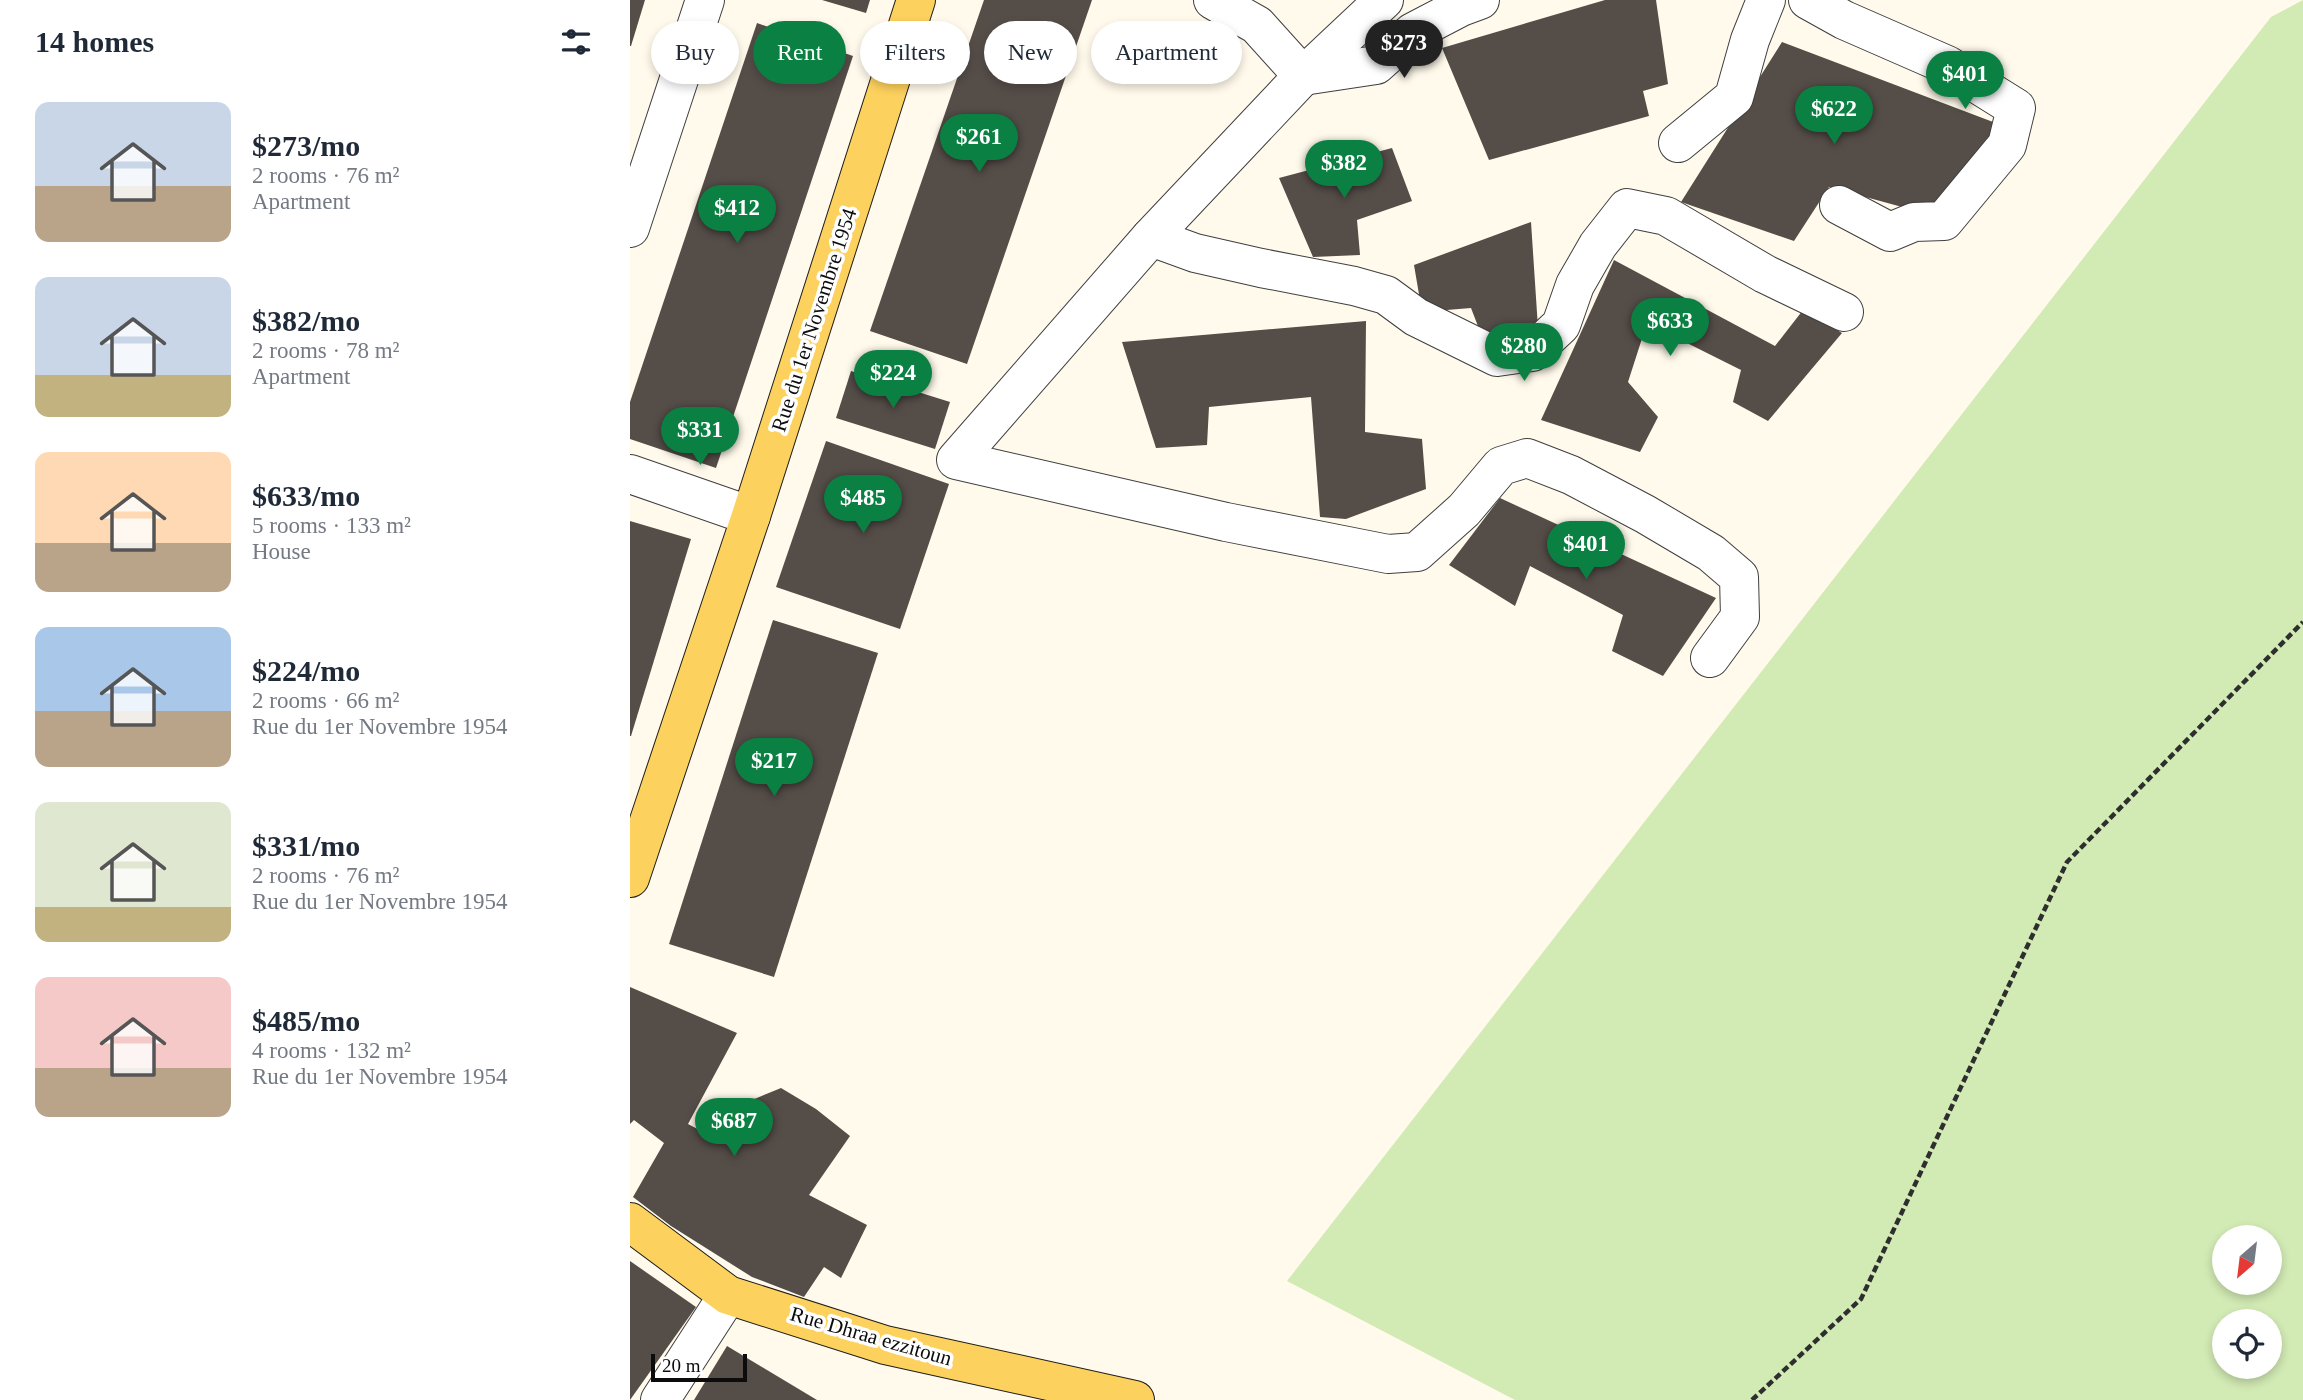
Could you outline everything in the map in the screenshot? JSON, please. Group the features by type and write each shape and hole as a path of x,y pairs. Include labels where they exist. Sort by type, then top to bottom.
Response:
{"main road":[{"name":"Rue du 1er Novembre 1954","path":"630,878 751,516 916,0"},
{"name":"Rue Dhraa ezzitoun","path":"630,1222 728,1295 885,1345 1135,1400"}],"street":[{"path":"630,228 705,0"},
{"path":"1213,0 1257,25 1303,76"},
{"path":"1384,0 1303,76 1151,236 956,460 1226,522 1388,554 1417,552 1464,510 1501,466 1527,458 1571,475 1645,514 1711,553 1740,577 1740,617 1710,658"},
{"path":"1303,76 1376,65 1413,32 1461,6 1479,0"},
{"path":"1678,143 1734,97 1750,40 1766,0"},
{"path":"1808,0 1844,20 1947,65 2016,108 2007,145 1944,221 1914,222 1890,232 1839,205"},
{"path":"1151,236 1195,253 1386,295 1416,317 1497,357 1532,352 1561,325 1575,285 1598,245 1627,208 1666,216 1765,274 1844,312"},
{"path":"630,474 751,516"},
{"path":"660,1400 728,1295"}],"path":[{"path":"1752,1400 1861,1299 2067,862 2303,622"}],"green space":[{"path":"2303,0 2303,1400 1515,1400 1287,1281 2271,17"}],"building":[{"path":"630,0 645,0 631,46 630,46"},
{"path":"822,0 870,0 866,13"},
{"path":"984,0 1092,0 1077,44 1077,21 984,21 984,84 1063,84 967,364 870,331 955,84 970,84 970,41"},
{"path":"1605,0 1656,0 1668,84 1643,91 1649,116 1489,160 1442,48"},
{"path":"753,35 753,84 844,84 716,468 630,439 630,402 737,84 739,84"},
{"path":"1782,42 2001,125 1935,216 1829,187 1794,241 1681,202"},
{"path":"846,54 853,56 846,77"},
{"path":"1392,148 1412,201 1357,220 1360,255 1313,257 1279,178"},
{"path":"1531,222 1538,328 1481,334 1471,308 1422,312 1414,265"},
{"path":"1614,260 1775,346 1803,310 1842,333 1768,421 1733,402 1741,370 1647,323 1628,382 1658,417 1640,452 1541,420"},
{"path":"1366,321 1365,432 1422,439 1426,489 1346,519 1320,517 1311,397 1209,407 1207,445 1156,448 1122,342"},
{"path":"851,371 950,402 935,449 836,418"},
{"path":"826,441 949,484 900,629 776,587"},
{"path":"1500,498 1716,598 1663,676 1612,651 1623,615 1530,566 1515,606 1449,565"},
{"path":"630,521 691,539 631,736 630,736"},
{"path":"773,620 878,653 774,977 669,944"},
{"path":"630,987 737,1033 688,1124 728,1145 752,1100 781,1088 816,1109 850,1136 809,1195 867,1225 841,1278 824,1267 804,1297 752,1277 671,1226 633,1197 664,1143 634,1120 630,1124"},
{"path":"630,1261 696,1307 630,1400"},
{"path":"727,1346 817,1400 694,1400"}]}
